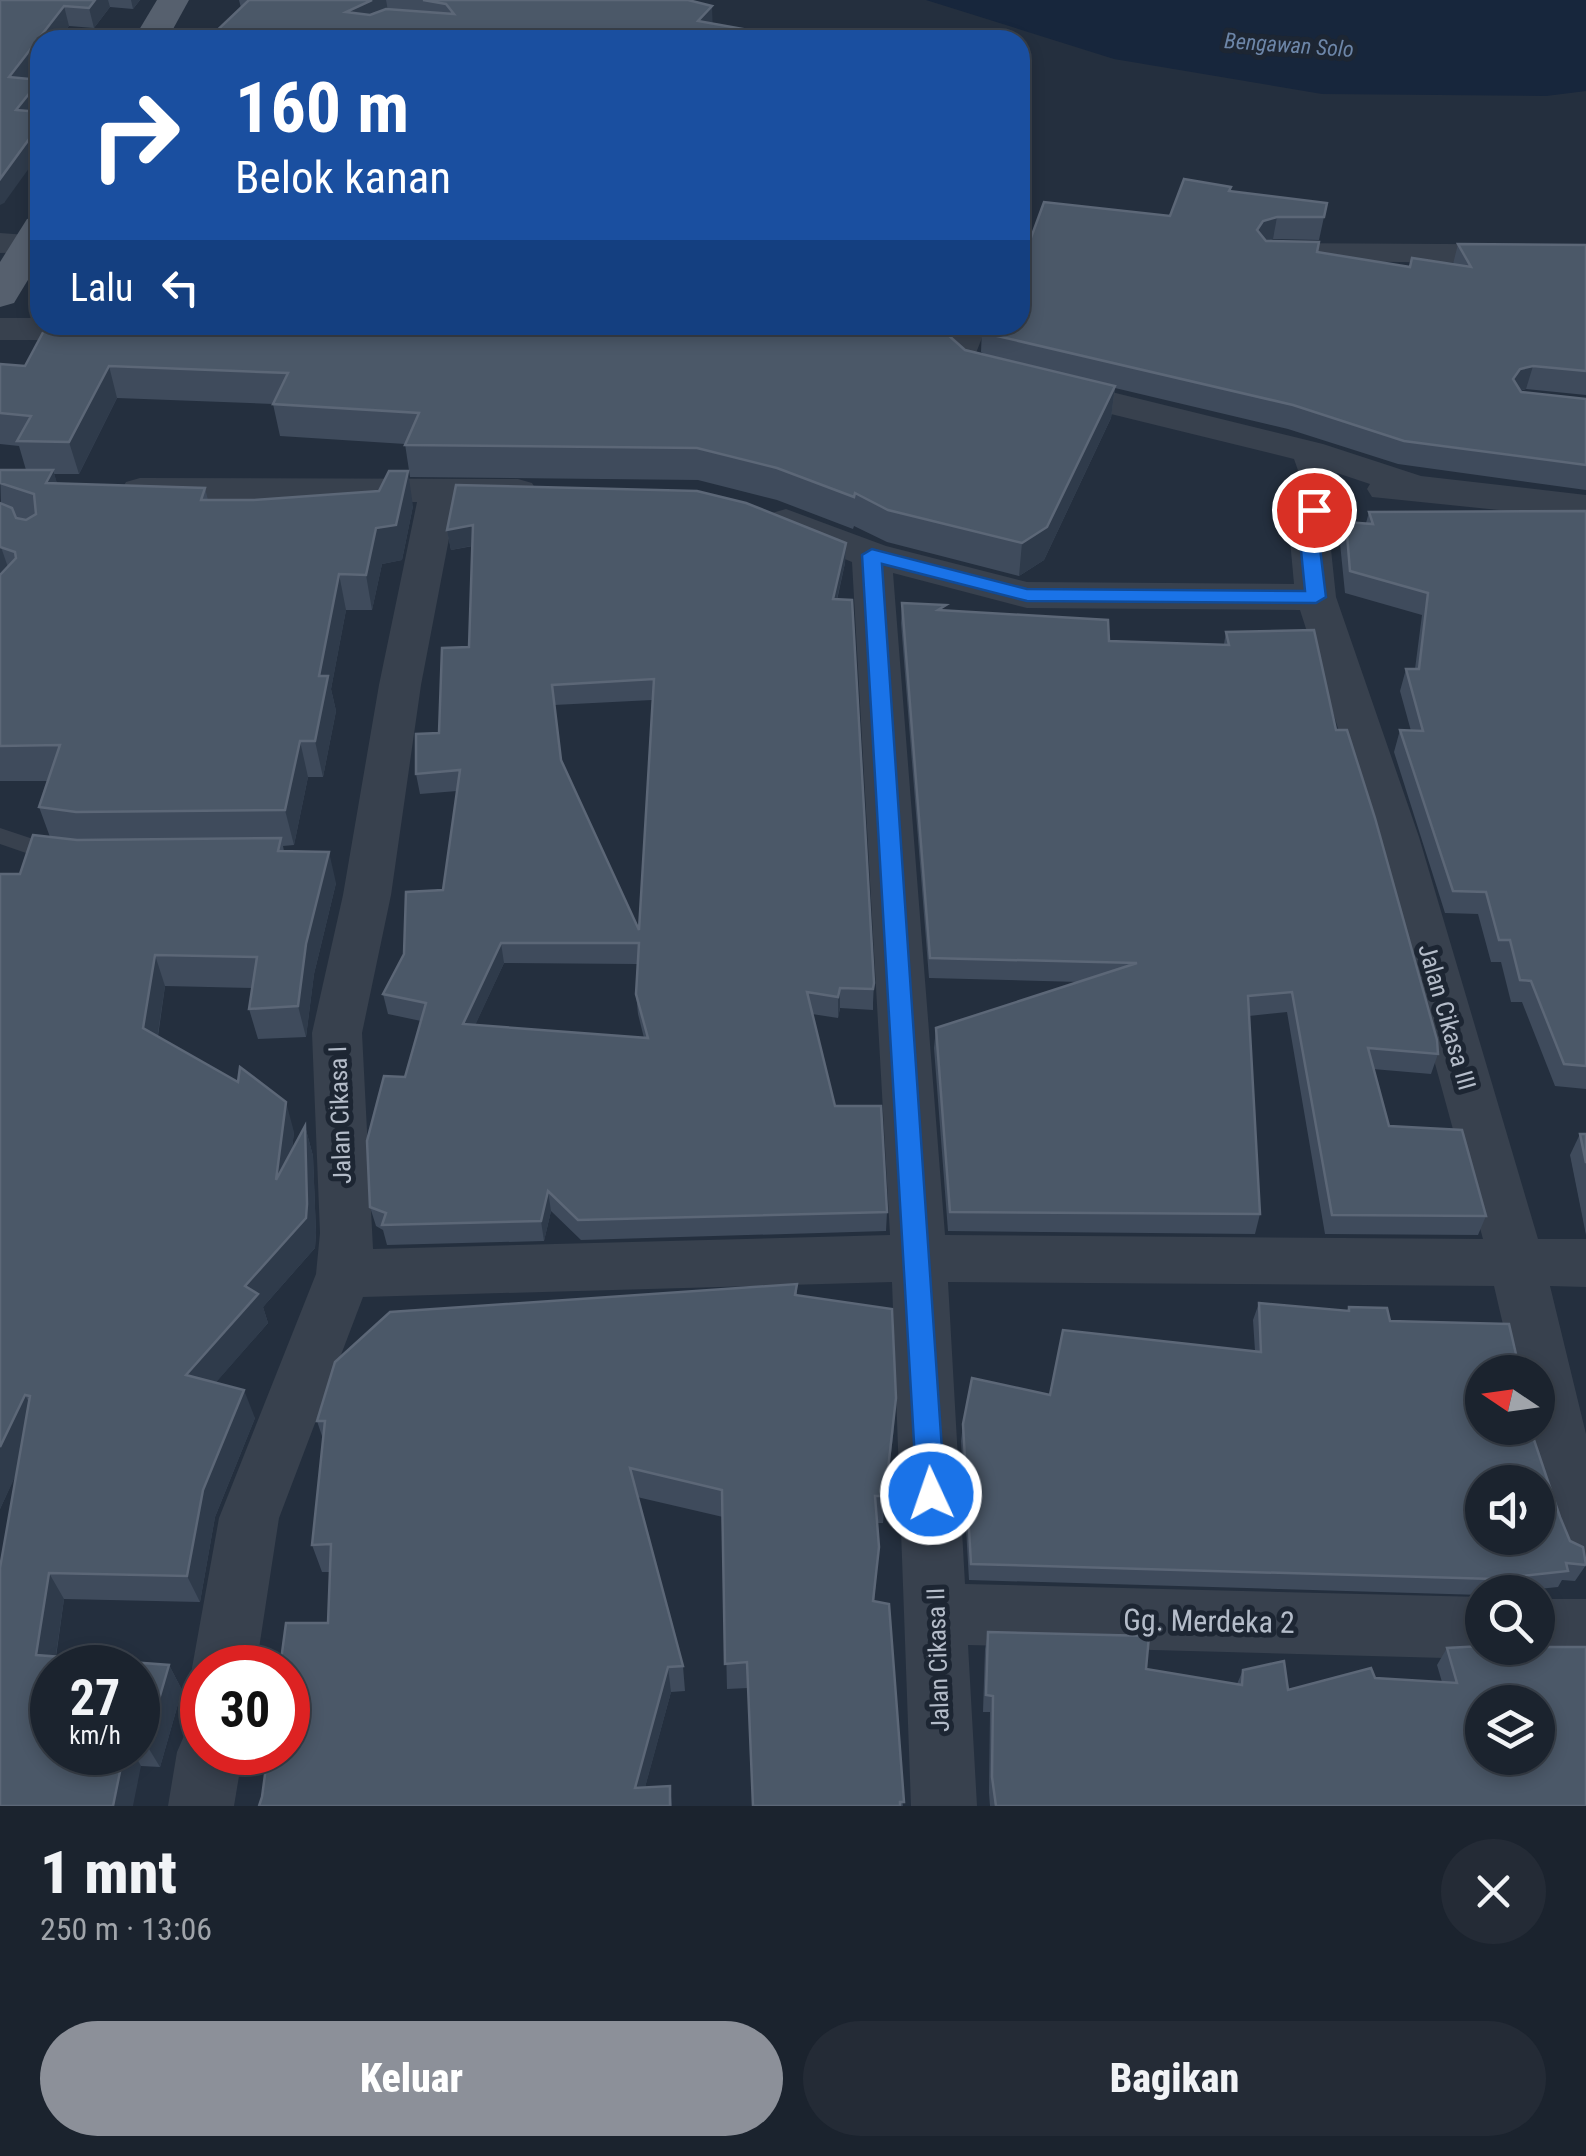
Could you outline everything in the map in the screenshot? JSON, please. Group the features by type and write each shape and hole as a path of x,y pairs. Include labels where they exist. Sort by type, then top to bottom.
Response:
{"main road":[{"path":"156,30 173,0"},
{"path":"0,296 24,238"}],"street":[{"path":"1274,253 1586,255"},
{"path":"0,329 30,329"},
{"path":"965,335 956,356 976,370 1310,452 1416,487"},
{"name":"Jalan Cikasa III","path":"1310,452 1319,476 1319,502 1310,540 1316,597 1396,838 1517,1263 1563,1462 1586,1536"},
{"path":"1319,502 1362,491 1416,487 1586,507"},
{"path":"96,490 554,491"},
{"name":"Jalan Cikasa I","path":"228,1645 248,1518 344,1274 346,1234 337,1032 367,894 400,684 439,492"},
{"path":"748,507 872,555 1027,595 1316,597"},
{"name":"Jalan Cikasa II","path":"872,555 919,1258 944,1806"},
{"path":"344,1274 919,1258 1586,1262"},
{"name":"Gg. Merdeka 2","path":"936,1614 1465,1628"},
{"path":"1555,1630 1586,1630"},
{"path":"201,1806 206,1775"}],"lane":[{"path":"0,836 45,854 88,859"}],"water":[{"name":"Bengawan Solo","path":"926,0 1586,0 1586,91 1546,96 1322,94 1114,59"}],"building":[{"path":"0,0 95,0 89,8 64,6 45,30 30,30 30,50 9,77 30,79 30,92 16,110 30,111 30,138 0,179"},
{"path":"249,0 372,0 346,12 370,15 386,9 454,14 446,4 423,0 688,0 712,6 698,21 748,30 218,30"},
{"path":"1184,179 1231,187 1229,191 1327,203 1324,217 1277,217 1263,221 1257,230 1266,241 1319,242 1317,252 1410,267 1412,258 1471,267 1458,244 1586,245 1586,371 1533,366 1520,369 1513,379 1521,392 1586,399 1586,465 1404,441 1293,405 993,335 1030,335 1030,240 1044,202 1170,216"},
{"path":"42,335 948,335 965,350 1115,386 1047,527 1022,543 888,510 855,493 854,497 777,468 697,448 405,445 419,413 273,404 288,373 109,366 69,442 17,441 31,416 0,413 0,364 25,366"},
{"path":"0,470 53,470 46,483 205,488 201,500 379,491 389,471 408,471 396,525 376,528 366,575 339,574 319,676 328,676 315,741 300,741 285,810 76,812 39,807 60,745 0,746 0,575 16,558 15,552 0,547 0,503 12,508 16,518 26,520 36,514 34,494 0,483"},
{"path":"456,485 697,491 746,503 846,543 833,599 852,600 874,983 873,989 840,988 838,997 807,992 835,1106 881,1106 887,1212 578,1220 548,1191 541,1221 382,1225 386,1213 370,1207 367,1141 384,1076 405,1077 426,1003 383,994 404,954 406,892 443,890 460,770 416,774 416,734 439,733 442,648 469,647 473,525 447,530","holes":["654,679 639,930 561,760 552,685","501,943 639,943 636,994 648,1038 463,1024"]},
{"path":"1586,511 1586,1066 1564,1064 1531,981 1520,980 1510,940 1499,940 1486,892 1453,891 1400,730 1423,731 1406,669 1419,669 1428,593 1350,571 1346,522 1373,524 1369,512"},
{"path":"902,603 946,605 938,610 1108,620 1109,641 1229,645 1226,632 1314,630 1336,730 1347,730 1437,1040 1438,1054 1368,1048 1389,1126 1462,1130 1486,1216 1332,1215 1292,992 1248,996 1260,1214 950,1212 936,1028 1137,963 930,958"},
{"path":"33,835 77,840 281,838 278,851 329,852 306,944 298,1006 249,1009 257,957 155,955 143,1028 238,1082 240,1067 286,1102 276,1180 305,1126 307,1204 306,1218 245,1286 258,1294 186,1375 244,1390 203,1490 187,1576 49,1573 38,1645 30,1645 30,1775 119,1775 113,1806 0,1806 0,1568 30,1396 25,1395 0,1447 0,874 20,874"},
{"path":"1580,1134 1586,1134 1586,1163"},
{"path":"797,1284 795,1295 892,1309 896,1398 885,1496 875,1496 879,1547 873,1601 889,1604 904,1802 900,1806 753,1806 747,1662 725,1664 722,1490 630,1468 683,1666 668,1667 635,1788 670,1786 670,1806 259,1806 265,1775 310,1775 310,1645 283,1645 286,1623 328,1623 331,1544 312,1545 325,1421 317,1421 335,1362 390,1312"},
{"path":"1259,1303 1349,1311 1349,1307 1387,1308 1390,1321 1509,1324 1516,1355 1465,1355 1465,1445 1536,1445 1542,1465 1465,1465 1465,1555 1555,1555 1555,1502 1570,1541 1583,1547 1586,1565 1566,1563 1568,1571 1465,1575 1465,1578 971,1564 963,1424 972,1378 1050,1395 1063,1330 1261,1352"},
{"path":"988,1632 1149,1636 1146,1669 1242,1685 1243,1670 1284,1661 1288,1690 1371,1668 1375,1678 1457,1683 1447,1648 1465,1647 1465,1665 1555,1665 1555,1647 1586,1647 1586,1806 996,1806 992,1777 993,1696 986,1695"},
{"path":"160,1664 169,1665 160,1696"}],"route":[{"path":"931,1494 872,555 1027,595 1316,597 1310,540 1314,510"}]}
